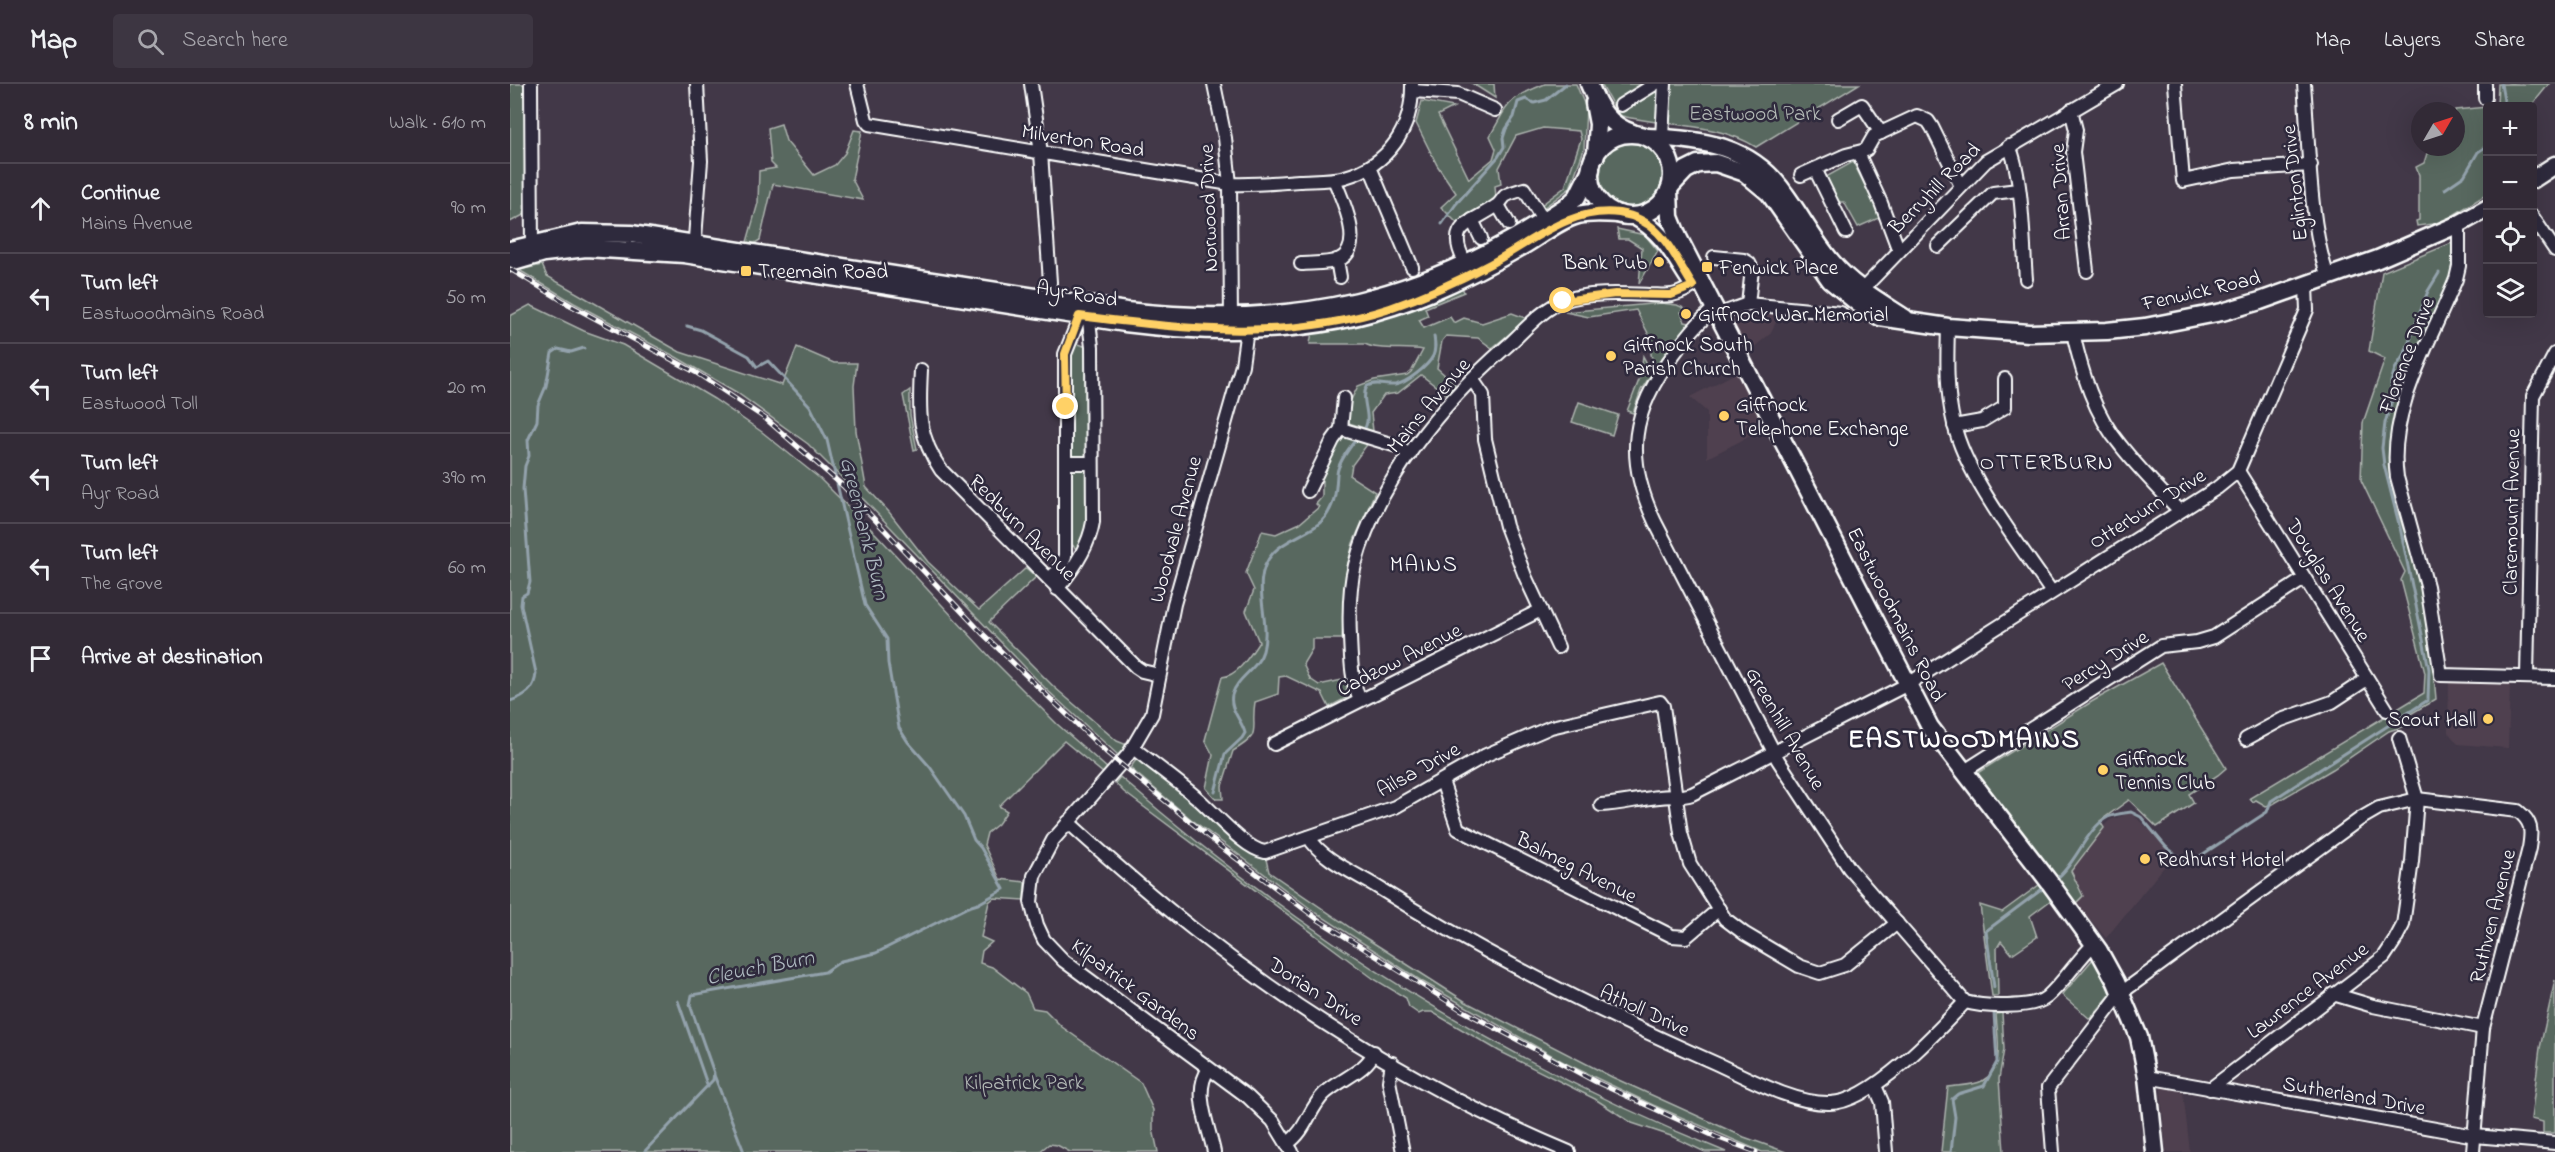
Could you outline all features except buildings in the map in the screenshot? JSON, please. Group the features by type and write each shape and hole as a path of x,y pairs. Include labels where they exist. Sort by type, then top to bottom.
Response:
{"main road":[{"path":"1591,89 1613,124 1649,136 1661,146 1668,156 1672,168 1670,188 1655,208 1626,215 1608,208 1598,199 1592,186 1598,124 1591,89"},
{"path":"1593,162 1612,138 1623,135 1649,136"},
{"name":"Fenwick Road","path":"1649,136 1723,146 1755,162 1777,182 1831,261 1857,295 1880,317 1948,327 2029,333 2073,333 2178,322 2260,302 2306,286 2412,246 2484,210"},
{"name":"Ayr Road","path":"1239,324 1361,302 1399,290 1464,262 1543,220 1577,197 1593,162"},
{"name":"Fenwick Road","path":"1670,188 1686,170 1698,164 1716,163 1731,166 1745,173 1769,193 1817,265 1833,283 1857,295"},
{"path":"2537,177 2555,165"},
{"name":"Eastwoodmains Road","path":"1670,188 1668,206 1672,224 1697,283"},
{"name":"Ayr Road","path":"521,253 630,242 1047,305 1169,328 1239,324 1308,327 1362,315 1428,294 1484,267 1575,216 1593,213 1626,215"},
{"name":"Eastwoodmains Road","path":"1626,215 1654,227 1697,283 1715,312 1930,727 2094,944 2121,993 2139,1037 2147,1077 2155,1152"}],"street":[{"path":"521,253 531,84"},
{"path":"694,250 701,160 696,84"},
{"name":"Milverton Road","path":"857,84 869,124 1230,184 1334,179 1370,167 1384,157 1401,136 1412,106 1412,88 1458,94 1495,110"},
{"path":"1031,84 1041,153 1050,282 1047,305"},
{"name":"Norwood Drive","path":"1214,84 1225,138 1230,184 1239,324"},
{"path":"1621,105 1655,84"},
{"path":"1649,136 1663,98 1665,84"},
{"name":"Berryhill Road","path":"1857,295 1986,161 2117,84"},
{"path":"2175,84 2183,181 2234,170 2311,165"},
{"name":"Eglinton Drive","path":"2304,84 2320,255 2328,277"},
{"path":"2485,84 2485,98"},
{"path":"1838,119 1862,105 1881,133"},
{"name":"Arran Drive","path":"2071,110 2076,130 2073,152 2087,271"},
{"path":"1801,176 1846,154 1866,150 1874,136 1913,117 1928,121 1961,186"},
{"name":"Arran Drive","path":"2009,146 2014,158 2026,279"},
{"path":"1858,153 1881,202 1899,251"},
{"path":"1370,167 1412,267"},
{"path":"1815,169 1846,232"},
{"path":"1301,264 1337,260 1345,256 1353,240 1351,226 1334,179"},
{"path":"1379,188 1391,183"},
{"path":"1484,267 1464,262 1456,244 1459,231 1472,220 1498,205 1504,196 1524,189 1543,220"},
{"path":"1938,246 1993,193 2018,190"},
{"path":"1498,205 1509,224"},
{"path":"1472,220 1481,238"},
{"path":"2537,223 2555,250"},
{"name":"Florence Drive","path":"2459,224 2459,266 2456,279 2408,394 2398,427 2397,477 2427,586 2441,675 2527,676"},
{"path":"1713,257 1744,260 1749,263 1752,269 1748,304"},
{"path":"1337,260 1340,277"},
{"name":"Mains Avenue","path":"1360,700 1356,692 1351,651 1352,580 1355,564 1378,506 1410,454 1446,407 1472,379 1540,317 1563,301 1615,294 1671,295 1697,283"},
{"name":"Otterburn Drive","path":"1601,805 1628,804 1692,794 1908,684 1983,634 2217,488 2238,471 2307,310 2306,286"},
{"path":"1715,312 1748,304 1841,313"},
{"name":"Greenhill Avenue","path":"1715,312 1684,340 1652,385 1638,425 1636,466 1642,492 1655,522 1773,753 1849,868 1965,1002"},
{"path":"1053,584 1090,538 1093,522 1093,378 1085,313"},
{"path":"1053,584 1065,556 1065,354 1085,313"},
{"name":"Woodvale Avenue","path":"1133,748 1152,714 1174,604 1242,364 1239,324"},
{"path":"1948,327 1947,383 1954,426 1964,453 1984,489 2051,591"},
{"path":"2073,333 2081,370 2098,410 2120,445 2180,511"},
{"name":"Claremount Avenue","path":"2527,676 2533,396 2555,354"},
{"name":"Redburn Avenue","path":"921,370 919,417 924,440 933,459 963,495 1136,667 1142,671 1159,675"},
{"path":"1472,379 1483,395 1485,439 1499,503 1514,549 1558,647"},
{"path":"1954,426 1982,421 2005,407 2005,379"},
{"path":"1308,491 1332,440 1341,429 1344,398"},
{"path":"1341,429 1396,446 1410,454"},
{"path":"1066,463 1092,462"},
{"name":"Douglas Avenue","path":"2238,471 2387,710"},
{"name":"Percy Drive","path":"1963,772 2161,646 2197,642 2214,637 2304,579"},
{"name":"Cadzow Avenue","path":"1274,744 1541,610"},
{"path":"2527,676 2555,678"},
{"path":"2246,739 2282,720 2332,702 2367,679"},
{"name":"Ailsa Drive","path":"1133,748 1195,796 1256,851 1264,852 1395,807 1486,755 1551,727 1657,701 1663,706 1674,796"},
{"path":"2053,1152 2048,1088 2121,993 2360,819 2379,808 2417,799 2399,738"},
{"name":"Kilpatrick Gardens","path":"1133,748 1044,853 1033,882 1033,914 1044,940 1064,962 1262,1109 1290,1148"},
{"name":"Balmeg Avenue","path":"1442,781 1458,829 1672,936 1686,937 1719,909"},
{"path":"1674,796 1690,864 1725,918 1745,934 1798,966 1820,973 1845,965 1897,923"},
{"name":"Lawrence Avenue","path":"2210,1089 2384,957 2403,925 2412,861 2417,799"},
{"name":"Ruthven Avenue","path":"2417,799 2518,811 2527,819 2532,829 2483,1028 2473,1152"},
{"name":"Dorian Drive","path":"1068,822 1201,936 1283,994 1392,1063 1491,1118 1569,1152"},
{"name":"Atholl Drive","path":"1309,837 1319,851 1477,947 1531,977 1651,1035 1762,1084 1808,1100 1830,1103 1850,1101 1875,1086 1965,1002"},
{"path":"1965,1002 1980,1006 2030,1004 2046,999 2094,944"},
{"path":"2333,994 2373,1006 2483,1028"},
{"path":"1290,1148 1323,1096 1340,1081 1368,1064 1374,1052"},
{"path":"1392,1063 1389,1082 1403,1152"},
{"path":"1209,1068 1203,1077 1201,1092 1215,1152"},
{"name":"Sutherland Drive","path":"2147,1077 2475,1136 2555,1143"},
{"path":"1875,1086 1882,1102 1886,1152"}],"shaded area":[{"path":"1756,312 1777,314 1776,322 1770,334 1748,352 1731,321"},
{"path":"1738,372 1766,428 1707,458 1707,412 1690,397"},
{"path":"2449,682 2510,683 2508,748 2458,744 2448,732"},
{"path":"2131,813 2172,851 2167,863 2106,938 2076,903 2083,896 2071,871 2110,820"},
{"path":"2160,1080 2182,1084 2190,1152 2166,1152"}],"green space":[{"path":"510,84 531,84 531,211 510,222"},
{"path":"1473,84 1494,84 1495,98"},
{"path":"1545,84 1576,84 1586,108 1584,149 1570,188 1543,208 1540,206 1565,187 1581,139 1579,131 1543,128 1516,136 1499,168 1501,184 1495,186 1496,198 1457,223 1441,207 1456,193 1437,165 1416,123 1422,101 1454,107 1438,115 1469,179 1493,159 1496,149 1490,136 1506,108 1516,98"},
{"name":"Eastwood Park","path":"1601,84 1859,84 1756,147 1725,133 1708,129 1622,116 1616,111"},
{"path":"2498,84 2549,84 2534,102 2497,102"},
{"path":"2483,107 2483,197 2441,223 2417,226 2419,175 2416,167 2424,163 2426,156 2465,156 2465,109"},
{"path":"781,124 786,141 814,175 835,165 845,153 854,130 862,131 852,179 863,200 773,184 760,240 755,243 747,242 758,203 759,171 776,168 771,163 768,128"},
{"path":"1631,140 1644,143 1656,150 1663,162 1666,175 1663,188 1656,200 1644,207 1631,210 1618,207 1606,200 1599,188 1596,175 1599,162 1606,150 1618,143"},
{"path":"1853,162 1881,217 1858,227 1844,202 1838,202 1826,177"},
{"path":"1617,229 1645,235 1658,251 1639,284 1642,248 1628,239 1619,239"},
{"path":"2454,242 2456,266 2395,416 2389,453 2394,498 2423,594 2436,699 2402,719 2405,726 2389,731 2333,769 2273,804 2266,806 2256,800 2253,802 2250,798 2424,693 2425,673 2401,580 2405,572 2361,480 2363,423 2385,359 2369,351 2382,272"},
{"path":"542,265 547,276 680,352 782,385 797,347 834,363 857,363 854,386 856,431 866,487 928,562 979,610 1026,568 1036,577 989,622 1054,687 1117,741 1127,745 1118,755 1046,689 808,444 736,392 574,303 519,270"},
{"path":"1462,287 1464,292 1425,308 1428,316 1419,320 1424,328 1450,317 1454,323 1464,318 1482,323 1512,313 1528,319 1492,348 1478,338 1446,336 1442,341 1437,368 1455,384 1446,394 1421,375 1398,393 1384,395 1371,413 1373,431 1349,423 1348,406 1358,386 1374,380 1407,375 1423,350 1365,344 1310,344 1312,332 1404,313"},
{"path":"1661,303 1686,309 1681,312 1685,322 1690,323 1654,368 1651,354 1652,341 1636,310 1589,317 1565,312"},
{"name":"Kilpatrick Park","path":"530,305 584,331 623,345 714,399 762,432 818,477 877,535 992,659 1057,724 1108,769 1103,773 1064,741 999,806 1007,811 998,824 987,833 984,845 1000,879 1025,882 1024,900 994,898 989,902 981,937 992,942 982,951 980,963 992,967 1026,993 1033,1008 1045,1010 1062,1027 1141,1083 1153,1110 1153,1129 1158,1152 1070,1152 1057,1145 1049,1144 1039,1152 510,1152 510,316"},
{"path":"1077,344 1084,346 1089,353 1089,457 1070,458 1070,347"},
{"path":"1643,356 1652,373 1641,390 1633,413 1627,411 1641,375"},
{"path":"910,390 910,415 917,449 914,450 903,395"},
{"path":"1579,402 1618,415 1612,435 1572,422"},
{"path":"1341,433 1369,442 1352,465 1350,476 1375,492 1353,543 1347,567 1342,639 1312,639 1312,649 1303,664 1310,679 1319,685 1347,679 1346,698 1329,707 1322,693 1286,676 1279,677 1278,694 1255,702 1254,731 1249,740 1233,751 1222,786 1223,799 1216,799 1206,788 1213,755 1205,740 1222,677 1238,669 1259,642 1246,611 1254,590 1246,573 1262,531 1276,534 1300,523 1319,507 1316,504 1322,497 1322,478"},
{"path":"1087,468 1088,530 1080,547 1075,548 1071,543 1070,469"},
{"name":"Giffnock Tennis Club","path":"2161,663 2226,768 2189,794 2194,803 2157,827 2129,800 2100,821 2104,828 2071,871 2083,896 2076,903 1977,776 1979,772 2093,701"},
{"path":"1141,759 1265,855 1269,872 1361,935 1466,1002 1612,1077 1744,1137 1786,1152 1762,1152 1653,1105 1567,1064 1423,982 1315,912 1191,819 1130,768 1136,760"},
{"path":"1120,777 1188,835 1259,889 1332,941 1407,990 1485,1036 1564,1078 1644,1117 1726,1152 1705,1152 1671,1136 1632,1123 1595,1099 1499,1051 1432,1012 1419,1014 1409,1007 1406,998 1374,979 1124,792 1115,783"},
{"path":"2039,885 2051,900 2030,916 2037,937 2012,954 2001,941 1997,948 1998,996 1992,996 1980,905 2002,912"},
{"path":"2093,959 2111,994 2090,1019 2062,995"},
{"path":"2555,980 2555,1133 2543,1133 2543,1122 2531,1119 2540,1048"},
{"path":"2002,1013 2004,1049 1999,1079 2004,1152 1941,1152 1948,1087 1974,1084 1990,1076 1998,1051 1996,1014"}],"waterway":[{"path":"1442,224 1456,204 1498,157 1504,147 1503,138 1514,117 1518,102 1526,99 1534,103 1546,100 1566,84"},
{"path":"2501,84 2504,102"},
{"path":"2445,189 2464,176 2478,152 2483,148"},
{"path":"2056,879 2101,822 2110,816 2131,812 2141,817 2166,847 2188,864 2267,812 2271,801 2428,700 2429,669 2382,448 2385,423 2392,400 2391,382 2395,369 2405,353 2428,291 2439,273"},
{"name":"Greenbank Burn","path":"644,1152 713,1080 714,1073 690,1005 692,995 825,972 841,961 876,953 1004,889 974,840 964,816 899,728 888,663 887,639 865,605 827,440 810,406 768,361 757,367 749,356 701,330 687,326"},
{"path":"1363,431 1367,420 1365,397 1367,386 1395,385 1417,373 1433,356 1434,336"},
{"name":"Greenbank Burn","path":"510,701 520,697 531,688 536,673 521,605 522,596 527,593 530,582 523,489 525,466 529,456 528,440 537,421 538,405 546,386 552,353 558,349 571,352 584,348"},
{"path":"1215,792 1225,754 1245,733 1232,705 1232,695 1238,683 1257,663 1263,651 1265,626 1261,588 1266,564 1279,547 1323,520 1334,499 1340,465 1357,438"},
{"path":"1994,987 1986,931 2045,887"},
{"path":"678,1001 708,1087"},
{"path":"1951,1152 1955,1117 1952,1099 1958,1094 1984,1086 1997,1062 1994,1013"},
{"path":"714,1075 744,1152"}],"railway":[{"path":"510,269 570,305 695,372 766,419 843,486 983,634 1106,752 1221,847 1320,921 1460,1009 1596,1082 1716,1137 1756,1152"}],"place":[{"name":"Bank Pub","path":"1659,262"},
{"name":"Fenwick Place","path":"1707,267"},
{"name":"Treemain Road","path":"746,271"},
{"name":"Giffnock War Memorial","path":"1686,314"},
{"name":"Giffnock South Parish Church","path":"1611,356"},
{"name":"Giffnock Telephone Exchange","path":"1724,416"},
{"name":"Scout Hall","path":"2488,719"},
{"name":"Giffnock Tennis Club","path":"2103,770"},
{"name":"Redhurst Hotel","path":"2145,859"}],"district":[{"name":"OTTERBURN","path":"2047,461"},
{"name":"MAINS","path":"1424,563"},
{"name":"EASTWOODMAINS","path":"1964,738"}],"route":[{"path":"1066,407 1065,354 1079,316 1145,326 1220,331 1308,327 1389,308 1428,294 1490,264 1568,219 1585,214 1618,213 1634,216 1654,227 1663,236 1693,286 1671,295 1615,294 1563,301"}],"water label":[{"name":"Cleuch Burn","path":"760,966"}]}
